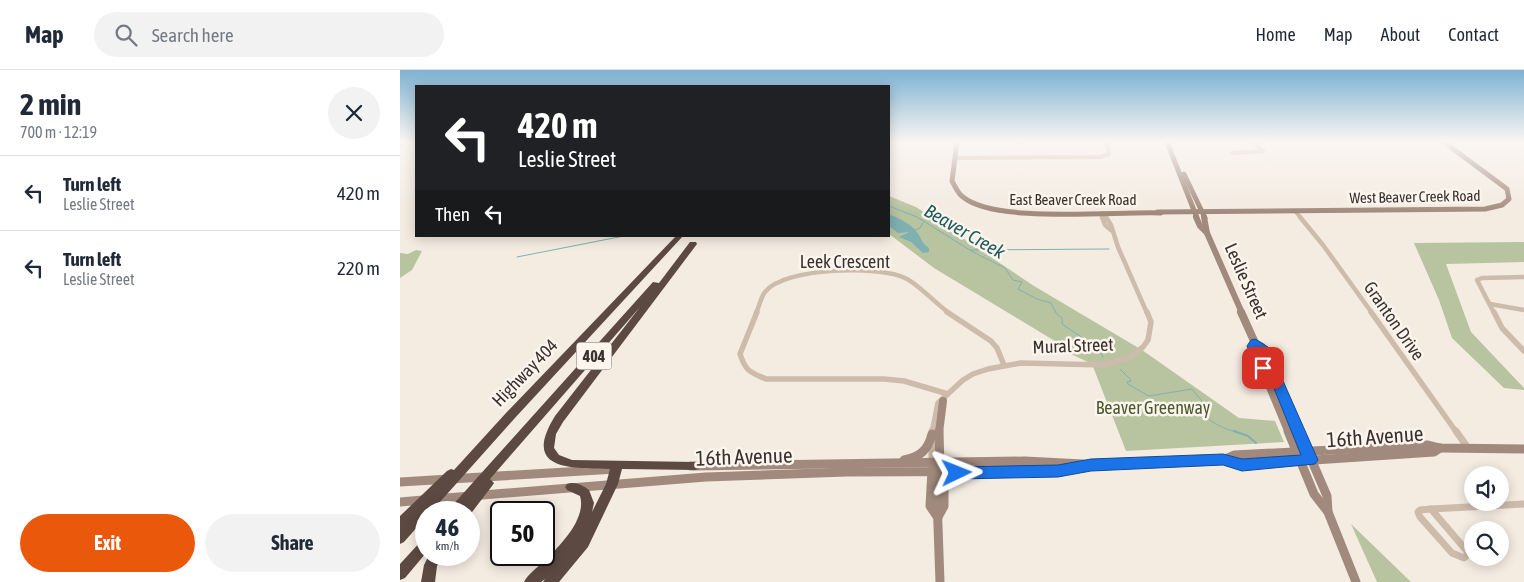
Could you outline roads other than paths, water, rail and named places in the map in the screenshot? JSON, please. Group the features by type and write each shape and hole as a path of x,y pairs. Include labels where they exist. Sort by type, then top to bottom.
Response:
{"highway":[{"name":"Highway 404","path":"460,468 679,237"},
{"name":"404","path":"469,501 510,451 696,240"},
{"path":"695,466 572,464 562,462 554,457 549,452 547,443 559,419 696,240"},
{"path":"428,501 460,468"},
{"path":"550,582 584,543 612,484 616,468"},
{"path":"531,582 557,559 573,537 588,511 588,498 584,491 571,486"},
{"path":"400,524 415,512"},
{"path":"400,538 415,517"},
{"path":"400,574 415,557"},
{"path":"428,582 431,566"}],"main road":[{"name":"East Beaver Creek Road","path":"954,166 952,181 954,190 964,199 1002,212 1021,214 1198,212"},
{"name":"Leslie Street","path":"1179,166 1198,212 1200,226 1207,233 1255,343 1253,346 1314,494 1328,512 1356,582"},
{"name":"West Beaver Creek Road","path":"1198,212 1485,209 1502,205 1509,199 1510,194 1505,187 1476,166"},
{"name":"Leslie Street","path":"1255,343 1262,347 1327,496 1328,512"},
{"path":"940,582 938,517 944,506 939,468 940,414 946,398"},
{"path":"881,463 908,459 922,454 929,446 932,434"},
{"name":"16th Avenue","path":"400,502 571,486 758,475 1026,466 1050,461 1091,465 1223,460 1242,465 1298,455 1306,450 1428,445 1440,448 1468,449 1523,446"},
{"name":"16th Avenue","path":"1298,455 1310,460 1434,452 1440,448"},
{"name":"16th Avenue","path":"400,482 616,468 695,466 881,463 939,468 1058,471 1091,465"},
{"path":"938,517 930,506 939,468"}],"street":[{"name":"Granton Drive","path":"1295,211 1323,245 1468,449"},
{"name":"Mural Street","path":"939,468 932,434 938,403 972,374 1004,365 1104,364 1120,362 1142,350 1151,333 1151,322 1111,230 1105,225 1102,217 1103,213"},
{"name":"Leek Crescent","path":"946,398 904,381 884,379 766,379 749,372 744,366 740,354 765,292 773,284 802,274 878,272 899,276 912,282 930,300 997,348 1004,365"},
{"path":"1524,277 1477,280 1502,328 1524,351"},
{"path":"1490,304 1524,310"},
{"path":"1431,509 1466,550 1467,557 1461,558 1452,553 1420,517 1418,512 1420,510 1431,509 1524,504"}],"water":[{"path":"890,214 906,222 913,228 929,248 929,252 923,253 911,242 899,237 911,232 898,233 890,227"}],"waterway":[{"name":"Beaver Creek","path":"890,206 917,217 973,252 1005,268 1013,280 1022,282 1018,289 1037,299 1051,303 1056,313 1062,318 1062,324 1099,349 1103,357"},
{"path":"902,236 920,228 923,223"},
{"path":"517,257 619,237"},
{"path":"971,250 1109,249"},
{"name":"Beaver Creek","path":"1120,369 1130,379 1131,381 1127,382 1128,384 1149,396 1192,389 1206,406 1203,414 1207,418 1215,424 1238,433"},
{"name":"Beaver Creek","path":"1234,431 1248,436 1256,443"}],"park label":[{"name":"Beaver Greenway","path":"1153,408"}]}
